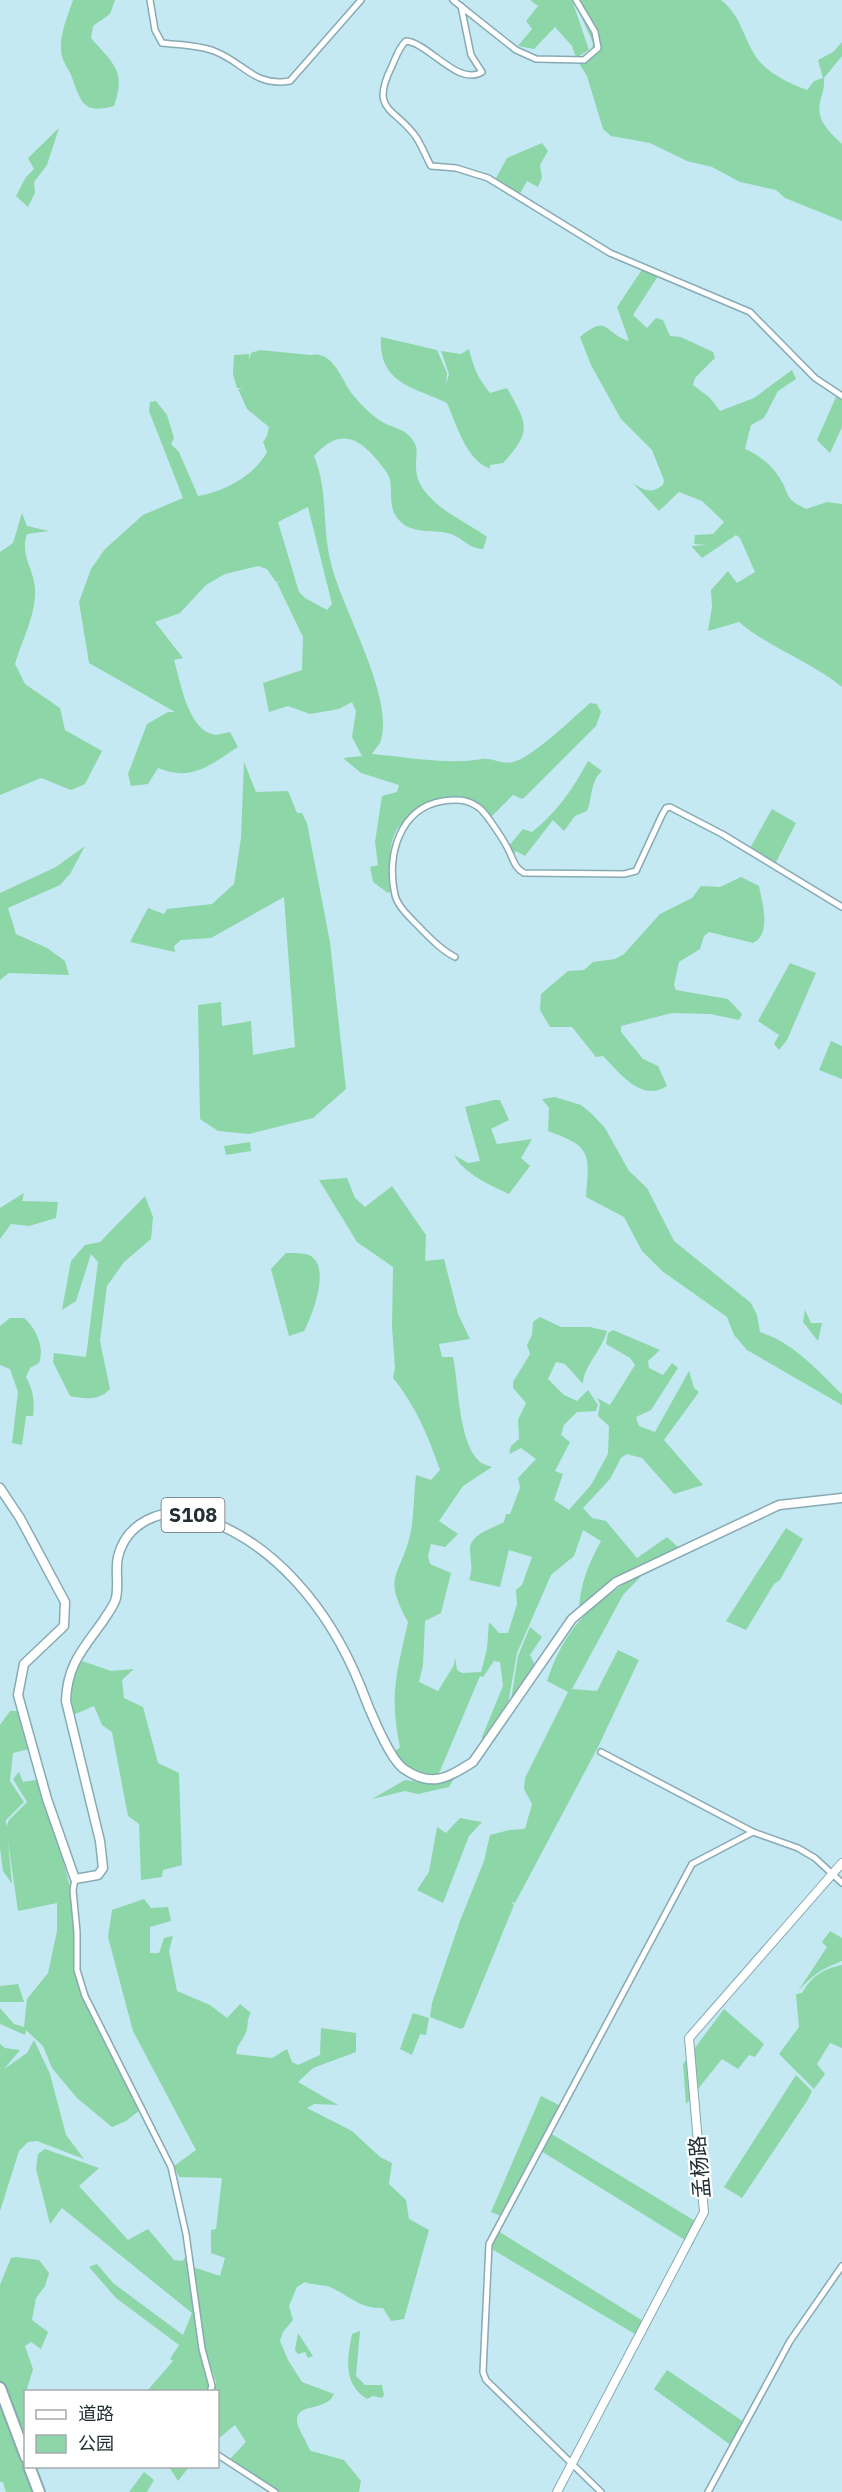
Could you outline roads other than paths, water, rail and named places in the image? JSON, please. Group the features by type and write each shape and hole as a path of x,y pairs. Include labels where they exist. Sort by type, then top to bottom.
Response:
{"highway":[{"path":"0,2388 24,2452"},
{"path":"30,2468 39,2492"}],"main road":[{"path":"0,1488 21,1518 65,1602 64,1626 24,1665 18,1695 47,1798 75,1879"},
{"name":"S108","path":"75,1879 98,1875 103,1868 100,1841 66,1701 66,1680 76,1660 115,1603 118,1589 117,1560 123,1539 146,1518 182,1512 214,1521 268,1552 329,1623 348,1655 374,1721 401,1768 425,1781 449,1777 473,1762 572,1619 616,1582 779,1505 842,1498"},
{"name":"孟杨路","path":"557,2492 704,2212 689,2038 842,1863"}],"street":[{"path":"150,0 155,30 162,43 215,51 260,79 274,84 290,81 360,0"},
{"path":"453,0 516,50 536,59 584,60 598,48 595,32 576,0"},
{"path":"461,6 471,55 482,72 473,75 461,73 417,44 406,41 389,70 384,89 383,102 390,113 416,137 431,166 456,168 488,178 609,253 750,312 815,378 842,396"},
{"path":"455,957 432,940 395,897 392,862 397,839 404,824 421,808 434,802 455,799 478,807 489,816 494,830 509,849 514,865 524,873 624,874 636,872 662,815 666,808 670,807 722,834 842,906"},
{"path":"601,1752 753,1832 798,1848 815,1858 842,1883"},
{"path":"601,2492 486,2380 483,2372 489,2244 692,1864 753,1832"},
{"path":"75,1879 73,1890 78,1932 77,1970 85,1996 171,2167 186,2234 202,2349 212,2386 210,2390"},
{"path":"708,2492 790,2341 842,2266"},
{"path":"219,2456 274,2492"}]}
